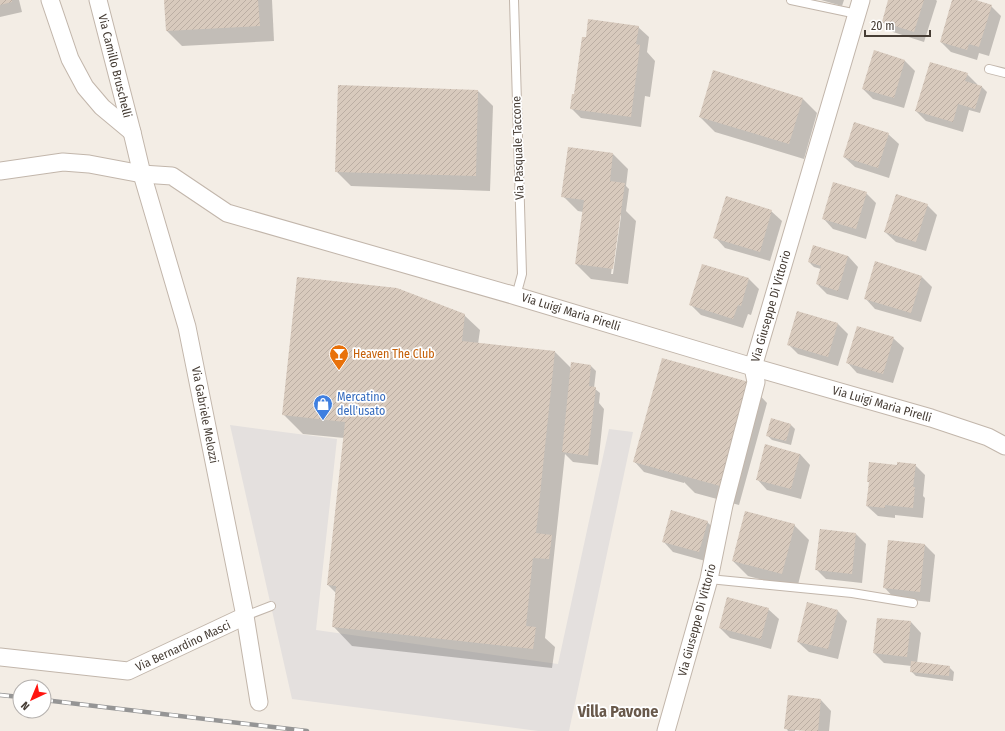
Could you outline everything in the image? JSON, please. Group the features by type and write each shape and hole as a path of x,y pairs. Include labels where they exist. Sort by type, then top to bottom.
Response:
{"street":[{"path":"50,0 70,59 85,87 102,107 132,132"},
{"name":"Via Camillo Bruschelli","path":"98,0 132,132"},
{"name":"Via Giuseppe Di Vittorio","path":"666,731 709,579 724,505 756,382 753,367 859,7"},
{"name":"Via Gabriele Melozzi","path":"132,132 142,174 187,327 245,616 259,702"},
{"name":"Via Luigi Maria Pirelli","path":"0,171 63,162 89,164 142,174 172,176 227,213 931,418 988,437 1005,446"},
{"name":"Via Bernardino Masci","path":"0,657 128,672 245,616"}],"lane":[{"name":"Via Pasquale Taccone","path":"514,0 522,274 516,296"},
{"path":"791,0 859,7"},
{"path":"989,69 1005,73"},
{"path":"709,579 852,593 913,603"},
{"path":"245,616 271,606"}],"shaded area":[{"path":"230,425 337,439 316,630 558,664 609,429 633,432 569,731 538,731 292,699"}],"building":[{"path":"0,0 12,0 12,2 0,5"},
{"path":"164,0 258,0 260,26 166,31"},
{"path":"888,0 924,0 914,32 882,22"},
{"path":"952,0 976,0 992,5 979,47 969,44 967,50 940,42"},
{"path":"588,19 639,26 636,44 640,45 631,117 570,109 572,94 574,94 582,37 586,37"},
{"path":"874,50 905,60 894,98 862,89"},
{"path":"930,62 968,73 965,81 982,86 975,109 958,104 953,122 915,111"},
{"path":"713,70 803,98 789,144 699,117"},
{"path":"338,85 478,90 476,176 335,172"},
{"path":"854,122 889,133 878,168 843,157"},
{"path":"568,147 613,153 610,181 625,183 613,269 575,264 584,200 561,197"},
{"path":"833,182 867,192 856,229 822,219"},
{"path":"896,194 928,204 916,242 884,232"},
{"path":"726,196 772,210 760,252 713,238"},
{"path":"813,245 848,256 838,291 816,284 821,266 808,262"},
{"path":"875,261 922,276 911,313 864,299"},
{"path":"702,264 749,278 741,306 738,305 733,319 689,305"},
{"path":"297,277 397,288 465,314 462,341 555,351 536,533 552,535 549,559 533,558 526,626 536,627 533,649 332,627 336,586 327,585 345,422 282,415"},
{"path":"797,311 838,323 828,357 787,345"},
{"path":"857,326 894,337 883,374 846,363"},
{"path":"662,358 749,382 720,486 633,462"},
{"path":"571,362 591,365 589,386 596,387 588,456 562,452"},
{"path":"771,418 791,424 786,441 766,436"},
{"path":"765,444 800,454 791,489 756,480"},
{"path":"869,462 897,465 897,462 916,464 913,487 915,487 913,508 885,505 885,508 866,506 869,482 867,482"},
{"path":"671,510 708,521 699,552 662,542"},
{"path":"745,511 795,524 782,574 732,561"},
{"path":"820,529 856,533 852,574 815,570"},
{"path":"888,540 925,544 920,592 883,588"},
{"path":"727,597 769,608 761,639 719,628"},
{"path":"807,602 838,610 828,649 797,642"},
{"path":"877,618 911,621 907,657 873,653"},
{"path":"911,661 950,666 949,676 910,672"},
{"path":"788,695 821,699 818,731 784,729"}],"railway":[{"path":"0,695 12,696"},
{"path":"52,701 307,731"}],"place":[{"name":"Heaven The Club","path":"339,371"},
{"name":"Mercatino dell'usato","path":"323,421"}],"district":[{"name":"Villa Pavone","path":"618,711"}]}
